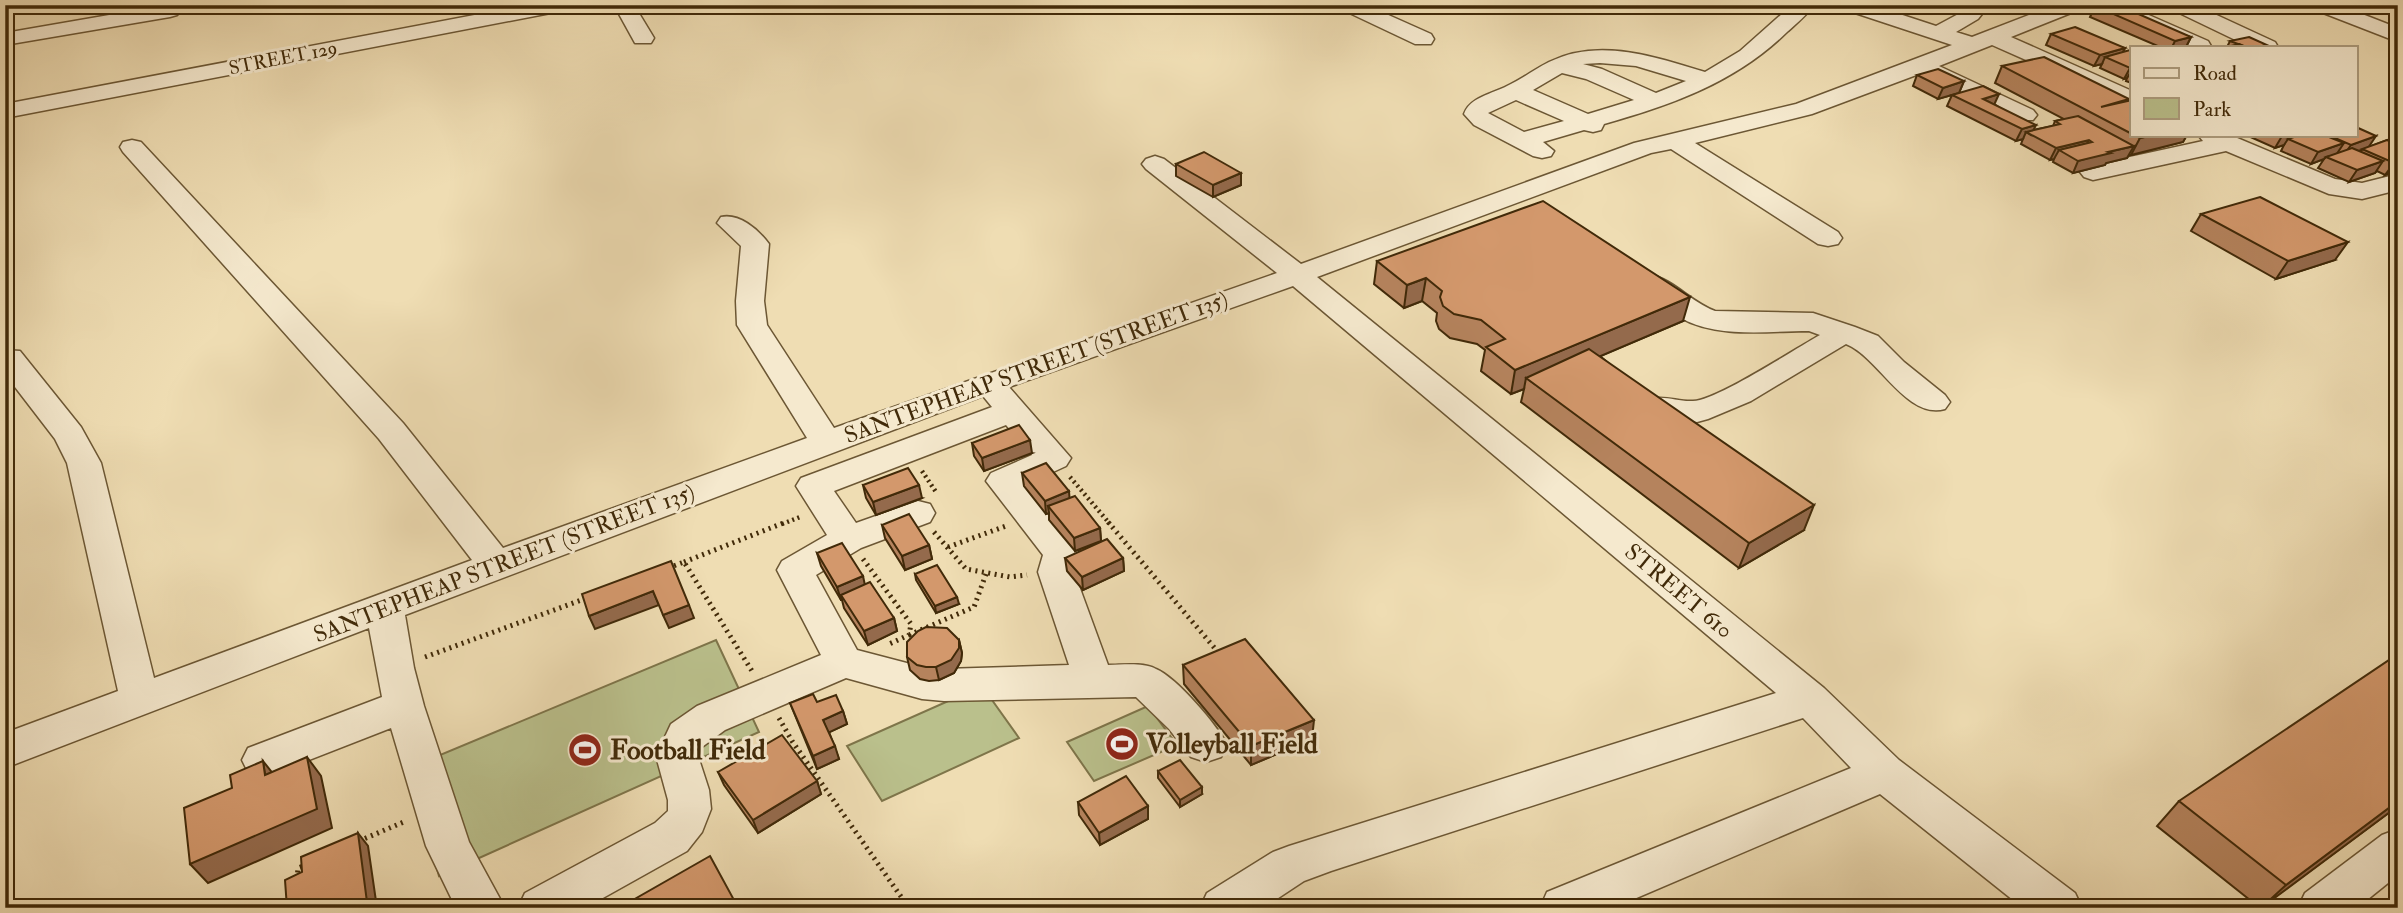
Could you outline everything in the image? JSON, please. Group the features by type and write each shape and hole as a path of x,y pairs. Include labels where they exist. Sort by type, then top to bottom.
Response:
{"street":[{"name":"STREET 129","path":"5,111 561,5"},
{"path":"624,5 643,38"},
{"path":"1348,5 1423,38"},
{"path":"1370,14 1394,5"},
{"path":"1522,140 1653,100 1708,80 1741,61 1804,5"},
{"path":"1850,5 1939,33 1983,41 2130,99"},
{"path":"1939,33 1971,15 1979,5"},
{"name":"SANTEPHEAP STREET (STREET 135)","path":"5,751 386,609 496,565 989,383 1297,275 1536,199 1581,170 1643,148 1804,109 2074,5"},
{"path":"2108,5 2200,46"},
{"path":"2178,5 2265,46"},
{"path":"2320,5 2398,36"},
{"path":"5,39 170,10"},
{"path":"1581,170 1476,114 1478,108 1516,91 1559,65 1580,57 1608,55 1641,61 1708,80"},
{"path":"1559,65 1594,74 1653,100"},
{"path":"1921,66 2025,115"},
{"path":"1516,91 1643,148"},
{"path":"2093,172 2219,139 2329,186 2362,191 2398,182"},
{"path":"1674,140 1828,239"},
{"path":"132,147 391,430 496,565"},
{"name":"STREET 610","path":"1155,164 1297,275 1810,699 1884,773 2059,908"},
{"path":"730,223 754,244 750,301 752,325 826,442"},
{"path":"1625,264 1691,312 1710,319 1731,322 1813,321 1867,342 1893,369 1934,402"},
{"path":"1661,406 1697,412 1740,394 1843,333"},
{"path":"9,359 69,435 84,463 140,701"},
{"path":"989,383 1054,457 1003,481 1062,553 1056,572 1093,680"},
{"path":"848,539 813,486 1012,411"},
{"path":"844,662 795,570 848,539 918,513"},
{"path":"386,609 399,687 435,808 448,846 479,907 482,908"},
{"path":"541,908 659,843 686,825 692,810 677,756 686,736 711,718 844,662 922,683 944,685 1145,681 1183,717 1206,745"},
{"path":"263,760 399,687"},
{"path":"1223,908 1289,866 1331,851 1810,699"},
{"path":"1563,907 1884,773"},
{"path":"2321,908 2398,849"}],"path":[{"path":"1054,457 1218,652 1206,657"},
{"path":"659,572 826,507"},
{"path":"918,513 967,569 1010,577 1056,572"},
{"path":"947,547 1033,517"},
{"path":"848,539 911,624 909,635"},
{"path":"684,562 792,741 909,908"},
{"path":"844,662 974,607 986,574"},
{"path":"399,687 596,595"},
{"path":"348,846 435,808"},
{"path":"296,881 298,868 311,862"}],"green space":[{"name":"Football Field","path":"716,640 759,732 439,876 409,768"},
{"path":"982,686 1019,738 882,801 847,746"},
{"name":"Volleyball Field","path":"1148,706 1177,745 1094,781 1067,742"}],"building":[{"path":"2118,5 2191,37 2175,41 2095,6"},
{"path":"2075,27 2125,48 2100,55 2051,34"},
{"path":"2249,37 2267,45 2243,46 2230,41"},
{"path":"2130,50 2130,68 2105,57"},
{"path":"2044,57 2129,99 2101,107 2130,100 2130,133 2002,66"},
{"path":"1938,69 1964,81 1943,88 1917,75"},
{"path":"1983,86 1999,94 1983,99 2036,125 2022,129 1952,95"},
{"path":"2078,116 2134,146 2078,161 2059,150 2092,142 2089,140 2056,148 2026,132 2060,124 2055,121"},
{"path":"2358,128 2376,136 2351,145 2330,136 2358,136"},
{"path":"2297,136 2326,136 2344,143 2318,152 2288,139"},
{"path":"2387,140 2398,145 2398,161 2394,163 2362,149"},
{"path":"2352,148 2383,161 2357,170 2326,157"},
{"path":"1204,152 1241,173 1213,185 1176,164"},
{"path":"2260,197 2348,242 2288,261 2201,214"},
{"path":"1543,201 1690,297 1515,370 1486,347 1505,339 1481,320 1454,314 1443,306 1440,297 1442,291 1426,278 1407,285 1377,261"},
{"path":"1589,349 1814,505 1749,543 1526,378"},
{"path":"1019,425 1030,440 982,458 972,443"},
{"path":"1046,463 1069,491 1045,501 1022,473"},
{"path":"908,468 919,485 873,502 863,485"},
{"path":"1075,496 1100,528 1074,538 1048,506"},
{"path":"909,514 929,545 902,556 882,525"},
{"path":"1107,539 1123,558 1082,577 1065,558"},
{"path":"842,543 863,576 837,587 817,553"},
{"path":"671,561 689,605 663,615 653,591 589,616 582,594"},
{"path":"937,565 957,597 935,606 915,574"},
{"path":"870,582 894,618 864,631 841,595"},
{"path":"926,627 947,628 959,640 959,648 951,660 936,667 926,667 917,665 907,657 907,642"},
{"path":"1245,639 1314,720 1251,746 1183,665"},
{"path":"2398,654 2398,801 2286,885 2179,801"},
{"path":"813,694 817,702 836,695 843,711 823,720 835,746 813,756 790,703"},
{"path":"782,735 817,781 753,820 718,772"},
{"path":"307,757 317,809 190,864 184,808 232,788 230,775 263,761 265,775"},
{"path":"1180,760 1202,787 1180,800 1158,771"},
{"path":"1126,776 1148,806 1099,833 1078,802"},
{"path":"358,833 367,902 353,908 287,908 285,880 302,872 301,857"},
{"path":"710,856 734,900 720,908 619,908"}],"place":[{"name":"Volleyball Field","path":"1122,744"},
{"name":"Football Field","path":"585,750"}]}
